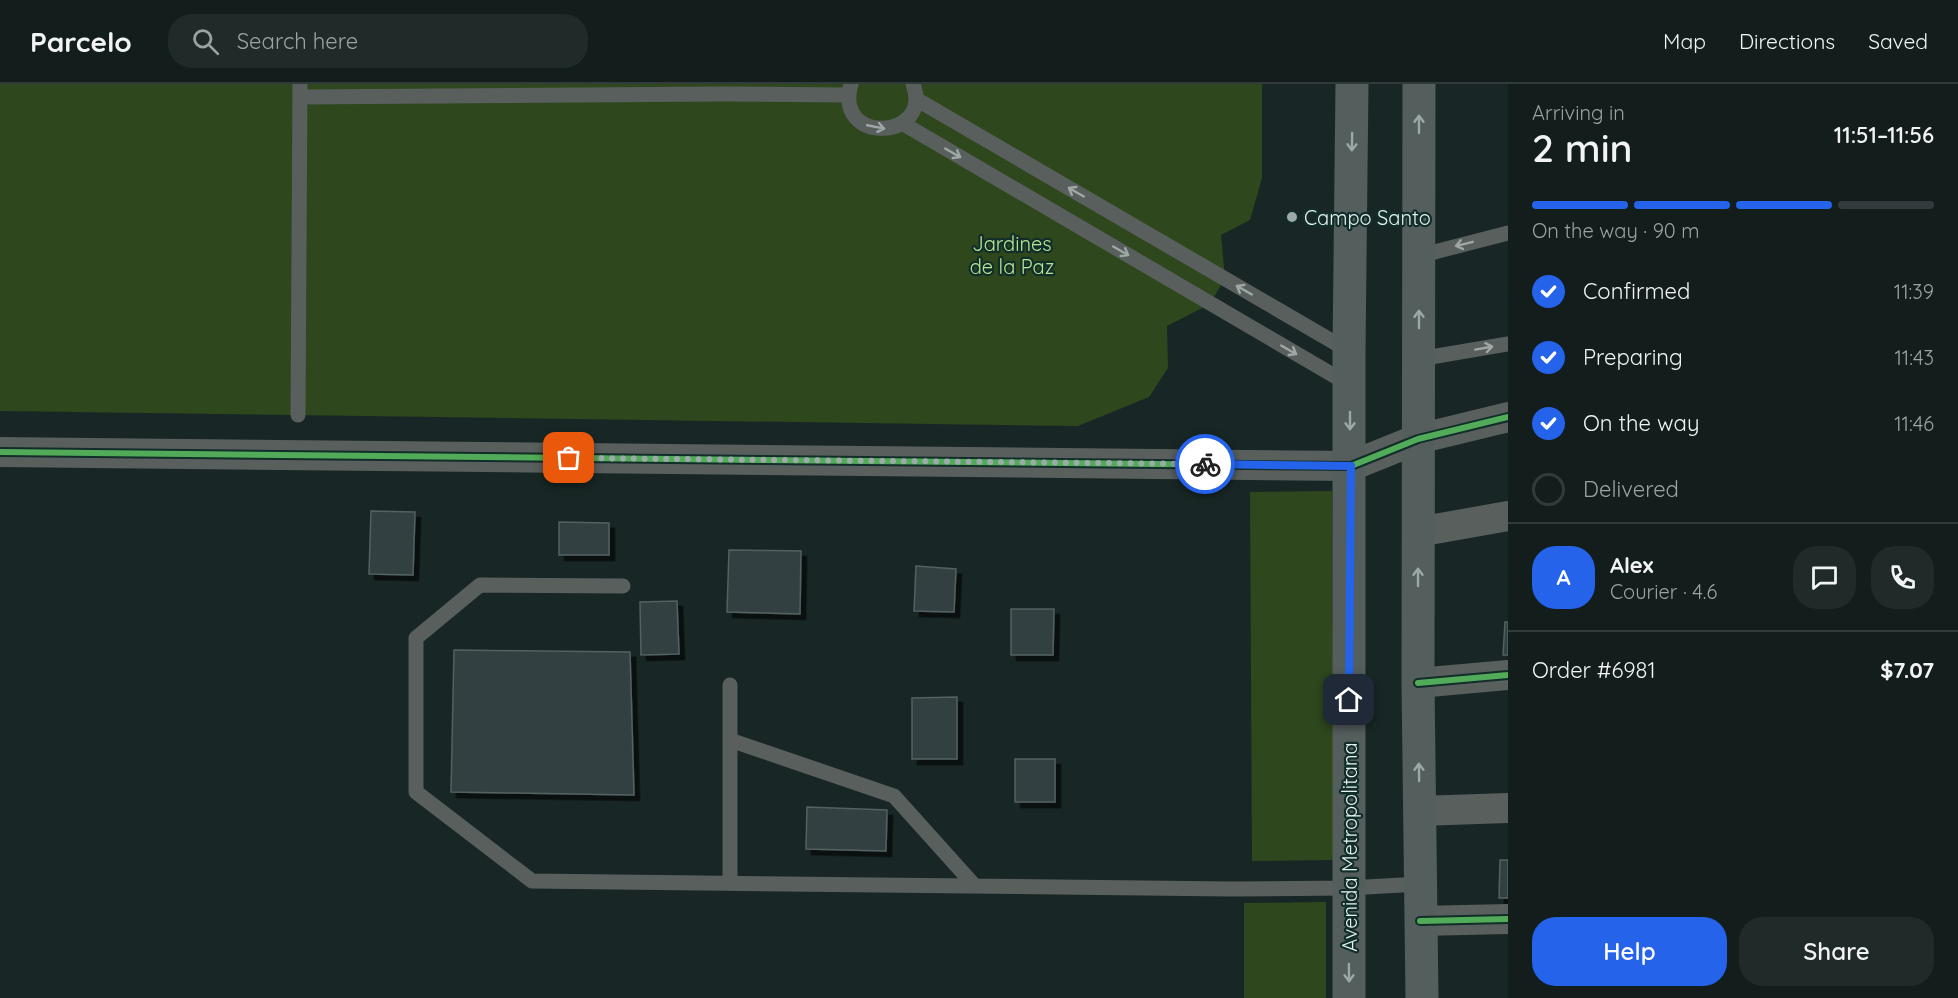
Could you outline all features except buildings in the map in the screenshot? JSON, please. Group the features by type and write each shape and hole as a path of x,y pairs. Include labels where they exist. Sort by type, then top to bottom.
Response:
{"highway":[{"name":"Avenida Metropolitana","path":"1349,998 1351,466 1349,351 1352,84"},
{"path":"1419,84 1418,683 1422,998"}],"street":[{"path":"0,452 1351,466 1418,439 1508,417"},
{"path":"1418,532 1508,516"},
{"path":"1418,683 1508,675"},
{"path":"1420,811 1508,808"},
{"path":"1420,921 1508,919"}],"lane":[{"path":"298,415 300,90 850,90 853,113 866,126 885,129 902,123 909,117 915,91 1349,351"},
{"path":"902,123 1350,386"},
{"path":"1419,256 1508,233"},
{"path":"1419,359 1508,344"},
{"path":"623,585 480,585 416,638 416,792 532,881 1348,888 1420,885"},
{"path":"730,685 730,883"},
{"path":"730,740 894,796 974,885"}],"green space":[{"name":"Jardines de la Paz","path":"0,84 1262,84 1262,178 1250,220 1221,235 1225,278 1210,304 1167,326 1168,368 1149,397 1078,426 0,411"},
{"path":"1332,491 1334,860 1252,861 1250,492"},
{"path":"1326,902 1326,998 1244,998 1244,903"}],"cycle path":[{"path":"0,452 1351,466 1418,439 1508,417"},
{"path":"1418,683 1508,675"},
{"path":"1420,921 1508,919"}],"way so far":[{"path":"569,458 1205,464"}],"place":[{"name":"Campo Santo","path":"1292,217"}],"route":[{"path":"1205,464 1351,466 1349,700"}]}
